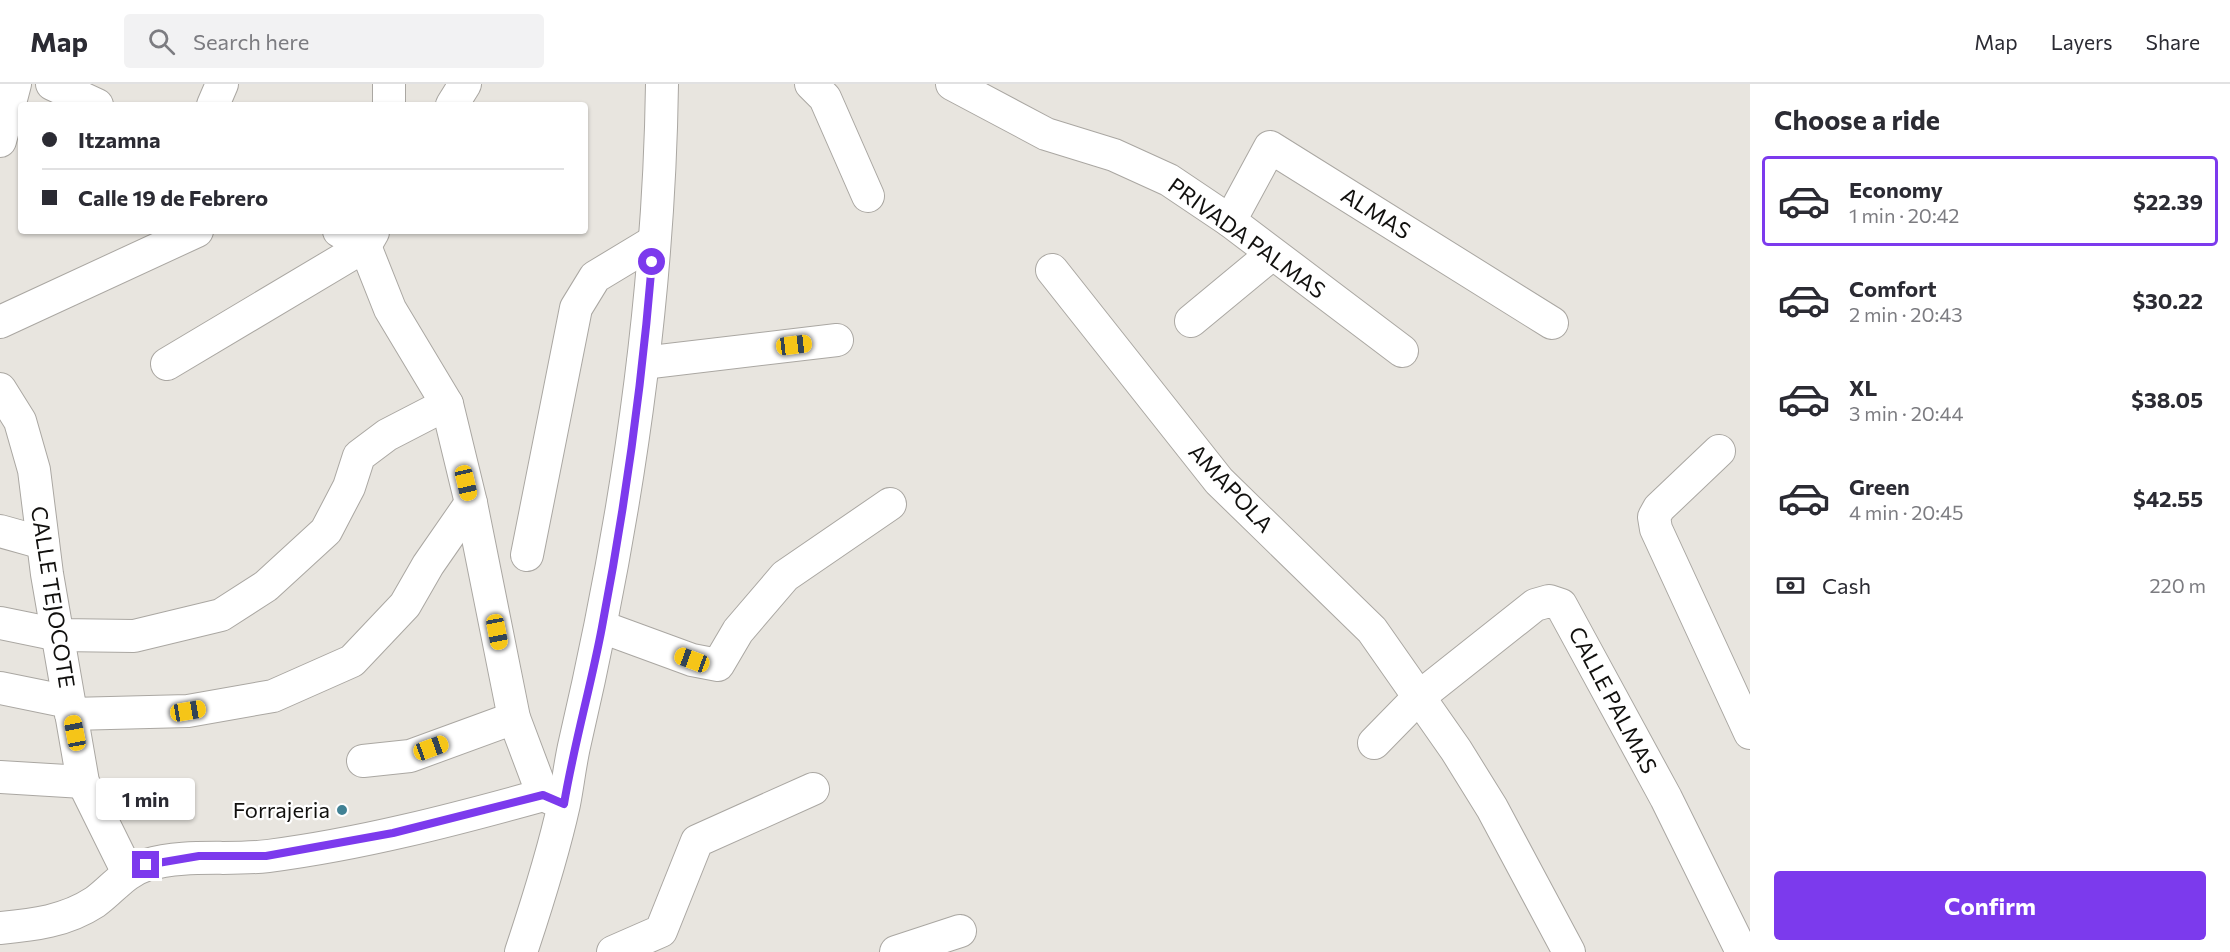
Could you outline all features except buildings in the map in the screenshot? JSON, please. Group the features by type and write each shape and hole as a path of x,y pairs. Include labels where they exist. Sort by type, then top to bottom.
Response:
{"street":[{"path":"0,141 15,84"},
{"path":"52,84 91,102"},
{"path":"389,84 389,102"},
{"path":"454,102 465,84"},
{"path":"521,952 553,800 572,757 602,627 643,363 661,148 662,84"},
{"path":"812,84 825,98 868,196"},
{"name":"PRIVADA PALMAS","path":"952,84 1046,134 1114,155 1169,180 1230,221 1402,351"},
{"name":"ALMAS","path":"1230,221 1270,147 1552,323"},
{"path":"0,322 191,234"},
{"path":"168,364 359,236 390,309 447,404 471,503 514,718 553,800"},
{"path":"527,555 576,308 595,277 653,243"},
{"path":"1191,321 1272,254"},
{"name":"AMAPOLA","path":"1052,270 1219,481 1372,630 1419,697"},
{"path":"643,363 837,340"},
{"name":"CALLE TEJOCOTE","path":"0,389 20,422 34,470 43,543 83,782 128,873"},
{"path":"0,623 58,635 134,636 220,615 266,586 326,531 349,487 359,456 387,435 447,404"},
{"path":"1719,451 1659,508 1654,517 1656,530 1750,733"},
{"path":"0,688 70,708 188,711 273,696 352,661 405,605 471,503"},
{"path":"602,627 692,660 718,665 738,631 785,576 890,504"},
{"path":"0,531 43,543"},
{"name":"CALLE PALMAS","path":"1374,743 1419,697 1535,605 1549,601 1561,605 1666,798 1742,952"},
{"path":"1419,697 1492,808 1569,952"},
{"path":"363,760 410,756 514,718"},
{"path":"0,777 83,782"},
{"path":"613,952 661,931 697,841 813,789"},
{"path":"0,928 60,920 76,914 97,900 128,873 146,865 199,856 266,856 553,800"},
{"path":"896,952 960,931"}],"place":[{"name":"Forrajeria","path":"342,810"}],"route":[{"path":"146,865 199,856 266,856 393,833 543,795 564,804 572,757 602,627 643,363 652,262"}]}
